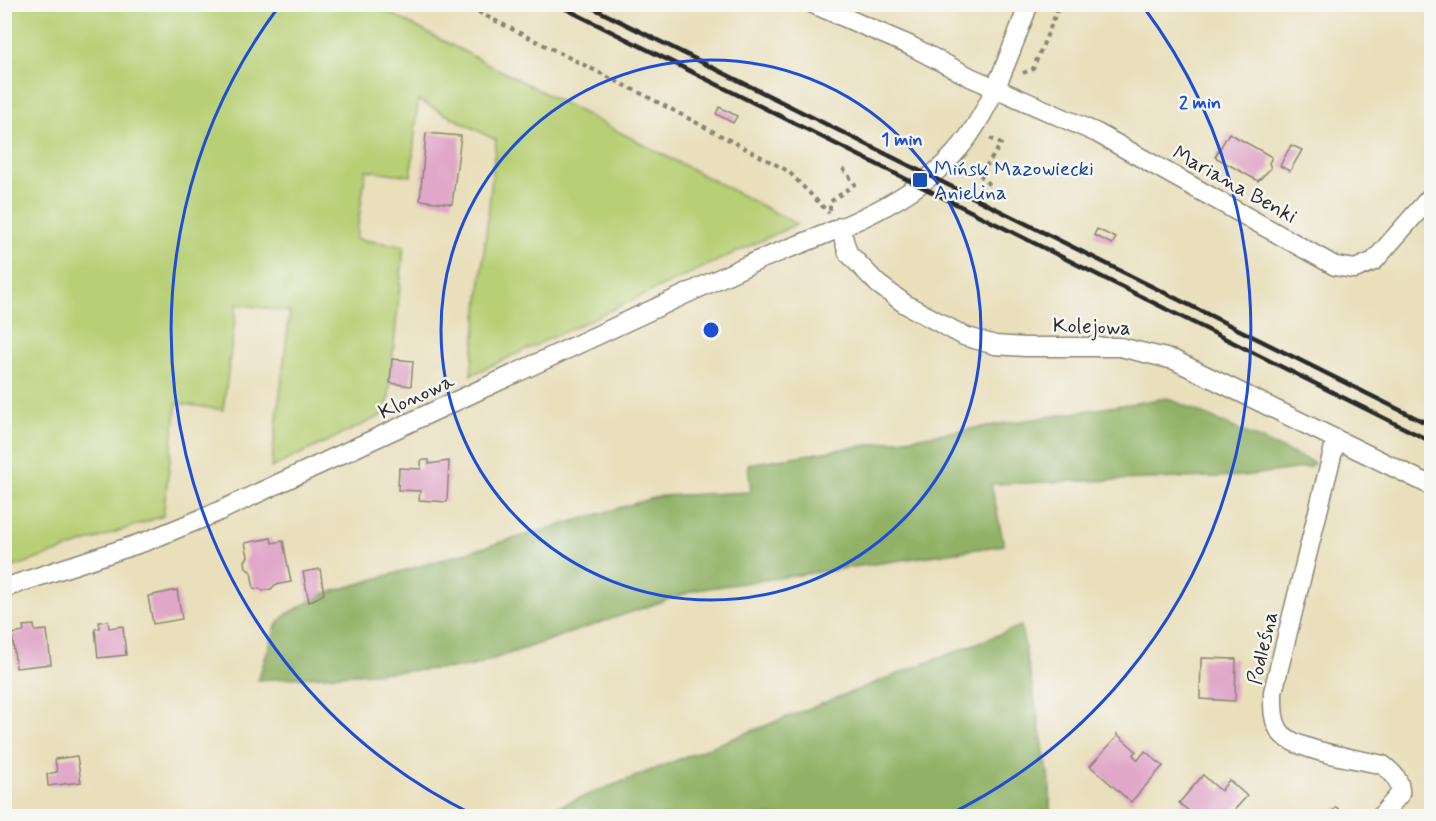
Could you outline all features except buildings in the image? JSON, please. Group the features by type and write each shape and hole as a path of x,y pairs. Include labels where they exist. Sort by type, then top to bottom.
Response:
{"street":[{"name":"Mariana Benki","path":"813,4 909,45 995,88 1097,133 1335,266 1348,270 1374,261 1431,195"},
{"name":"Klonowa","path":"4,588 147,542 213,514 759,260 840,227 887,204 925,181 967,138 995,88 1029,4"},
{"name":"Kolejowa","path":"840,227 848,253 878,284 905,304 964,336 1005,346 1120,346 1147,351 1174,360 1431,486"},
{"name":"Podleśna","path":"1336,439 1274,693 1276,726 1294,743 1383,765 1392,772 1399,782 1400,794 1381,816"}],"path":[{"path":"462,4 646,96 788,171 830,214 830,202 855,184 840,165"},
{"path":"1018,74 1033,69 1060,4"},
{"path":"989,138 1001,144 988,164 977,171 990,186"}],"green space":[{"path":"4,5 374,5 797,224 471,375 496,140 418,100 411,176 366,170 356,239 404,246 387,413 271,468 290,312 237,304 223,410 177,403 163,516 5,570"},
{"path":"1167,398 1314,463 1309,467 1243,476 991,484 1004,545 696,590 470,667 258,680 276,626 285,615 324,594 660,496 751,492 748,464"},
{"path":"1021,626 1050,784 1050,816 534,816"}],"railway":[{"path":"556,4 1432,442"},
{"path":"585,4 1432,426"}],"place":[{"name":"Mińsk Mazowiecki Anielina","path":"920,180"}]}
